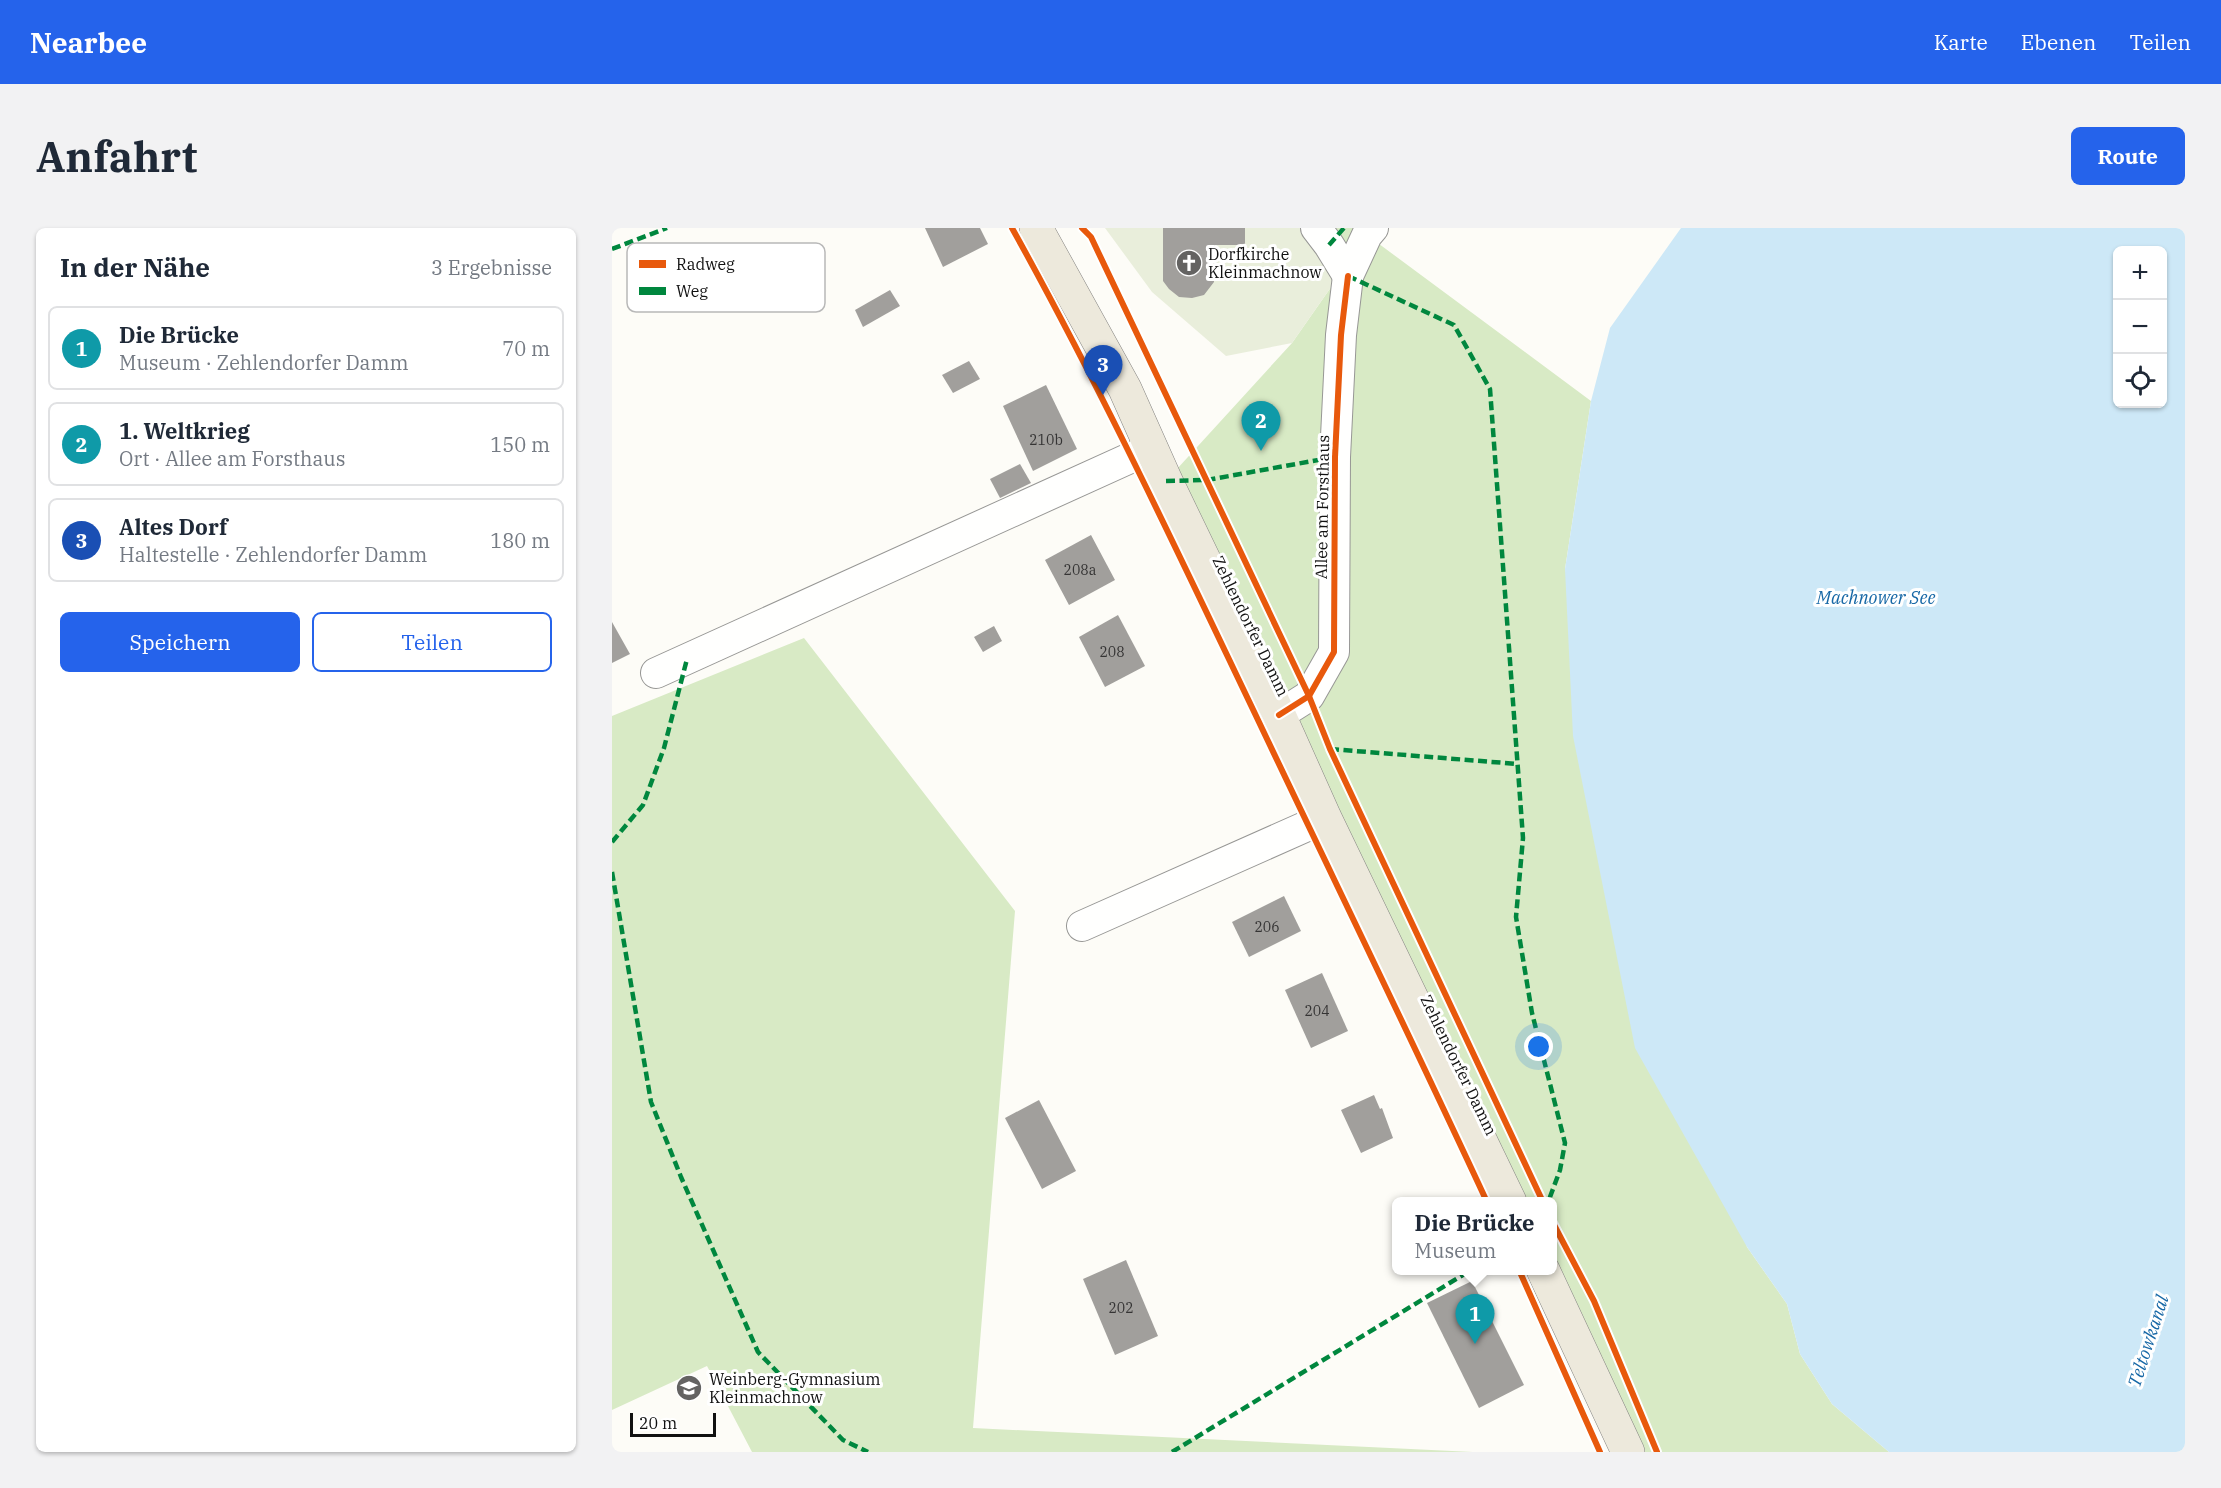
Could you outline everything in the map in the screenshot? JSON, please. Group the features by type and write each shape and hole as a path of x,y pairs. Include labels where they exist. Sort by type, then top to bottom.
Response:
{"main road":[{"name":"Zehlendorfer Damm","path":"1036,228 1125,389 1279,715 1325,818 1508,1197"},
{"path":"1545,1275 1628,1452"}],"street":[{"path":"1316,228 1348,276"},
{"name":"Allee am Forsthaus","path":"1279,715 1309,696 1334,652 1335,457 1341,335 1348,276 1367,235 1373,228"},
{"path":"656,673 1152,448"},
{"path":"1082,926 1325,818"}],"green space":[{"path":"1105,228 1301,228 1336,280 1292,343 1226,356 1152,292"},
{"path":"1301,228 1373,228 1367,235 1591,401 1565,569 1747,1247 1787,1304 1800,1354 1832,1404 1889,1452 1628,1452 1555,1275 1557,1275 1557,1197 1508,1197 1166,481 1292,343 1336,280"},
{"path":"804,638 1015,911 973,1428 1473,1452 752,1452 707,1366 612,1410 612,716"}],"water":[{"name":"Machnower See","path":"1681,228 2185,228 2185,1452 1889,1452 1832,1404 1800,1354 1787,1304 1747,1247 1635,1048 1573,736 1565,569 1591,401 1610,328"}],"building":[{"path":"925,228 980,228 988,244 943,267"},
{"name":"Dorfkirche Kleinmachnow","path":"1163,228 1245,228 1245,245 1215,245 1214,282 1204,295 1192,298 1179,297 1163,281"},
{"path":"890,290 900,306 863,327 855,310"},
{"path":"969,361 980,379 953,393 942,375"},
{"path":"1046,385 1077,449 1033,471 1003,406"},
{"path":"1020,464 1031,483 1000,498 990,479"},
{"path":"1091,535 1115,580 1069,605 1045,560"},
{"path":"1118,615 1145,666 1105,687 1079,637"},
{"path":"612,622 630,654 612,663"},
{"path":"994,626 1002,641 983,652 974,637"},
{"path":"1284,896 1301,931 1249,957 1232,922"},
{"path":"1322,973 1348,1031 1311,1048 1285,990"},
{"path":"1374,1095 1380,1109 1382,1108 1393,1138 1361,1153 1341,1110"},
{"path":"1039,1100 1076,1171 1042,1189 1005,1118"},
{"path":"1126,1260 1158,1336 1115,1355 1083,1279"},
{"path":"1472,1281 1524,1385 1479,1408 1427,1303"}],"marked path":[{"path":"628,243 667,228"},
{"path":"1329,245 1344,228"},
{"path":"612,249 627,243"},
{"path":"1348,276 1454,325 1490,389 1523,838 1516,917 1532,1013 1565,1143 1560,1170 1550,1197"},
{"path":"1166,481 1207,480 1335,457"},
{"path":"612,842 643,805 664,748 687,659"},
{"path":"1330,749 1518,764"},
{"path":"612,872 651,1102 681,1177 758,1352 843,1440 868,1452"},
{"path":"1172,1452 1463,1275"}],"cycle path":[{"path":"1012,228 1139,472 1485,1197"},
{"path":"1082,228 1091,237 1309,696 1330,749 1541,1197"},
{"path":"1279,715 1309,696 1334,652 1335,457 1341,335 1348,276"},
{"path":"1557,1231 1594,1301 1657,1452"},
{"path":"1521,1275 1600,1452"}],"place":[{"name":"Dorfkirche Kleinmachnow","path":"1189,263"},
{"name":"Altes Dorf","path":"1103,395"},
{"name":"1. Weltkrieg","path":"1261,451"},
{"name":"Die Brücke","path":"1475,1344"},
{"name":"Weinberg-Gymnasium Kleinmachnow","path":"689,1388"}],"water label":[{"name":"Teltowkanal","path":"2148,1341"}]}
